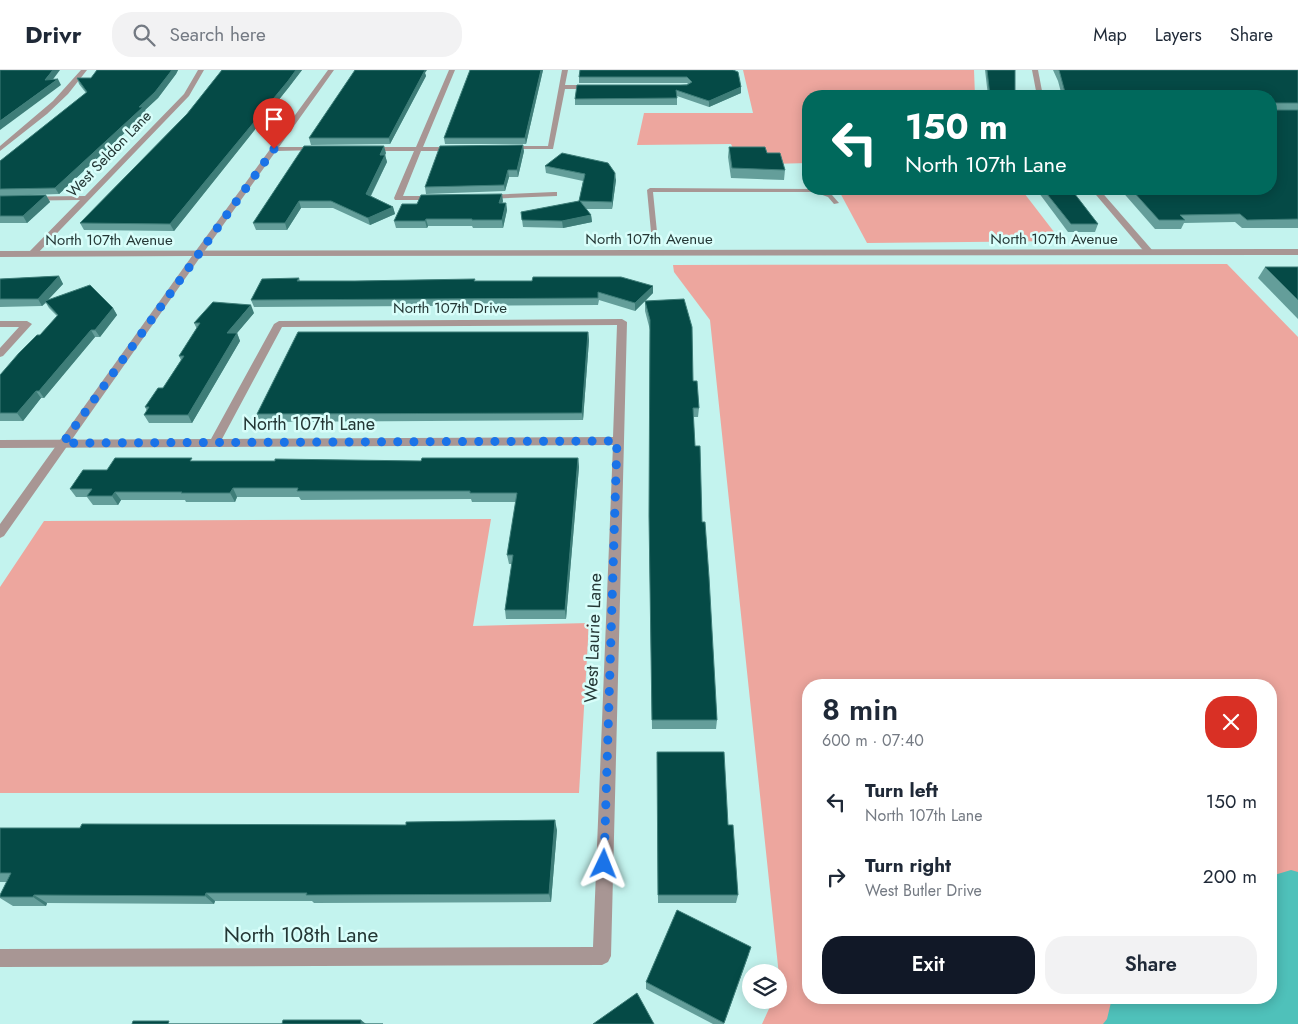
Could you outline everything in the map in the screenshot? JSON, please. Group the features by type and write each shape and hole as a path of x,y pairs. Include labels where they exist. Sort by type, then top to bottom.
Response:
{"street":[{"path":"0,149 50,109 69,90 84,70"},
{"name":"West Seldon Lane","path":"32,254 186,95 201,70"},
{"path":"0,533 331,70"},
{"path":"444,198 398,198 452,70"},
{"path":"504,148 551,148 565,70"},
{"path":"1035,70 1039,90"},
{"path":"562,87 600,87"},
{"path":"361,149 466,148"},
{"path":"274,149 322,149"},
{"path":"482,197 554,194"},
{"path":"1100,195 1150,253"},
{"path":"0,198 86,198"},
{"name":"North 107th Avenue","path":"0,254 1298,252"},
{"name":"North 107th Drive","path":"215,442 279,324 622,322"},
{"name":"West Laurie Lane","path":"602,956 622,322"},
{"path":"0,324 27,324 0,354"},
{"name":"North 107th Lane","path":"0,444 617,441"},
{"name":"North 108th Lane","path":"0,958 602,956"}],"lane":[{"path":"654,232 650,190 802,190"},
{"path":"828,195 836,203"}],"shaded area":[{"path":"743,70 974,70 975,90 802,90 802,163 770,164 737,157 731,144 637,145 644,113 753,113"},
{"path":"841,195 1026,195 1061,241 867,243"},
{"path":"1227,264 1298,337 1298,1024 762,1024 769,1009 787,1009 787,964 778,964 710,320 674,272 673,265"},
{"path":"491,519 473,626 589,623 579,793 0,793 0,587 44,521"}],"water":[{"path":"1291,870 1298,872 1298,1024 1103,1024 1107,1019 1111,1004 1277,1004 1277,874"}],"building":[{"path":"0,70 53,70 45,80 58,79 0,121"},
{"path":"97,70 172,70 155,92 139,107 143,107 55,188 0,189 0,161 87,92 77,78 91,78"},
{"path":"222,70 296,70 170,224 80,223 187,114"},
{"path":"355,70 425,70 389,138 309,138"},
{"path":"470,70 541,70 525,138 444,138"},
{"path":"580,70 733,70 738,72 741,87 709,101 676,90 677,98 575,99 577,85 687,85 692,82 687,77 579,77"},
{"path":"987,70 1015,70 1015,90 989,90"},
{"path":"1059,70 1298,70 1298,103 1277,103 1277,90 1064,90"},
{"path":"1277,110 1298,110 1298,219 1247,220 1240,214 1180,215 1185,220 1159,220 1136,195 1277,195"},
{"path":"523,145 517,170 508,170 504,185 425,187 440,146"},
{"path":"304,146 384,146 380,155 385,155 366,194 393,207 368,218 331,201 299,201 285,223 253,223"},
{"path":"729,147 765,147 767,153 780,153 785,170 732,168"},
{"path":"562,153 608,163 615,173 612,202 580,201 591,215 562,221 522,220 521,212 579,201 585,174 545,166"},
{"path":"502,194 499,203 506,203 502,220 426,219 425,221 394,221 402,204 417,204 421,195"},
{"path":"46,195 23,216 0,216 0,196"},
{"path":"1048,195 1076,195 1098,224 1071,224"},
{"path":"1265,267 1298,267 1298,300"},
{"path":"59,276 38,299 0,299 0,279"},
{"path":"533,277 621,277 653,286 635,303 598,292 598,298 251,300 262,279 299,278 297,281 475,279 474,281 532,281"},
{"path":"90,285 113,308 95,330 91,330 39,391 36,391 17,413 0,413 0,375 19,353 37,335 40,335 58,315 45,301"},
{"path":"684,299 692,327 693,381 697,381 699,408 693,408 695,446 700,446 702,522 705,522 717,720 652,720 649,516 650,320 645,301"},
{"path":"213,302 251,305 227,333 237,333 188,415 144,415 149,407 145,407 158,388 163,388 184,356 179,356 200,323 194,323"},
{"path":"298,332 588,332 582,413 257,414"},
{"path":"115,458 192,458 190,461 275,461 275,459 421,461 422,458 578,458 565,610 505,610 513,555 507,555 517,493 470,493 470,491 297,491 298,488 233,488 230,493 115,492 112,496 87,496 92,489 70,489 83,470 107,470"},
{"path":"657,752 724,752 728,825 733,825 738,895 658,895"},
{"path":"555,820 549,894 306,895 307,893 206,893 205,896 34,895 33,897 0,897 11,873 0,873 0,828 80,828 82,824 406,825 406,822"},
{"path":"677,910 751,947 745,964 742,964 742,972 724,1023 646,982"},
{"path":"637,993 654,1024 593,1024"},
{"path":"283,1020 361,1020 361,1024 282,1024"},
{"path":"133,1021 169,1021 168,1024 132,1024"}],"route":[{"path":"274,149 63,443 617,441 604,864"}]}
